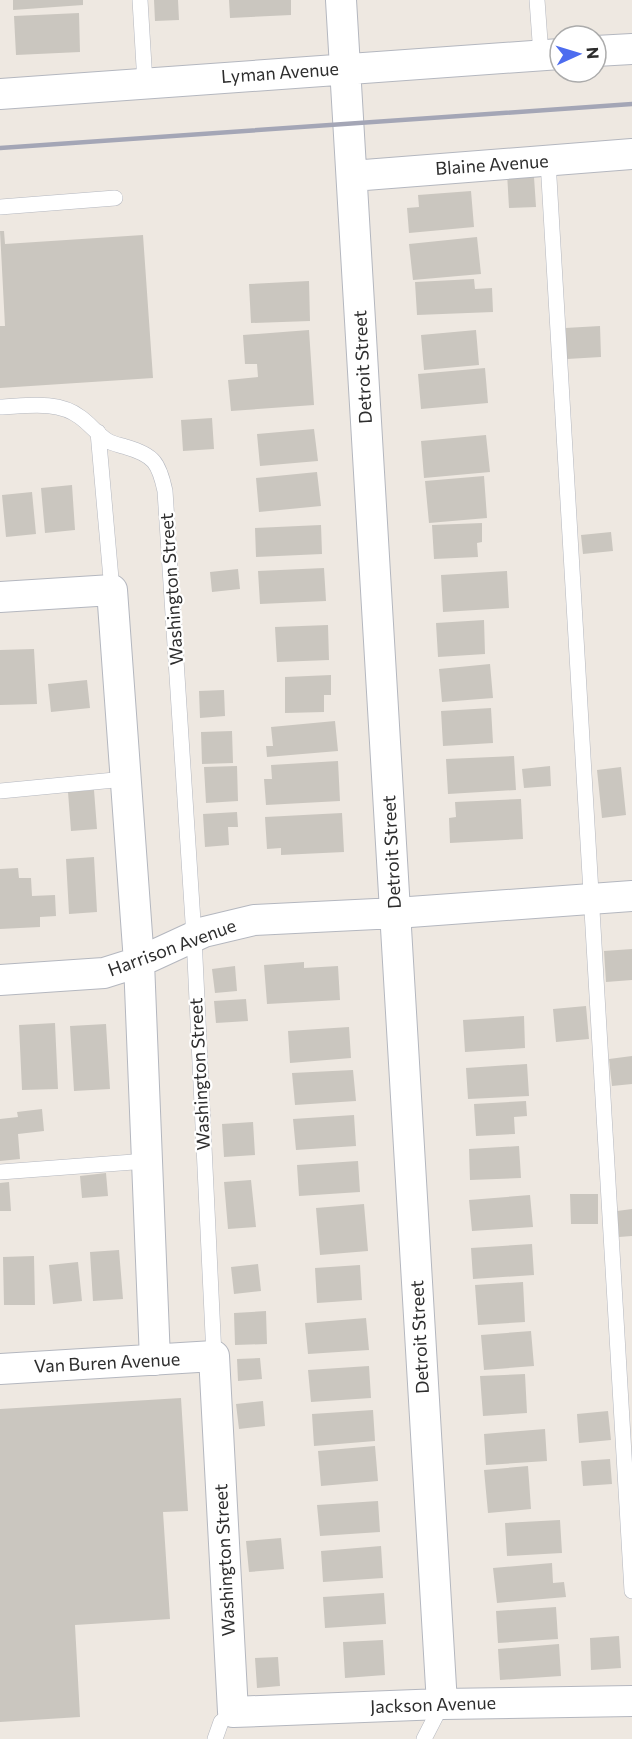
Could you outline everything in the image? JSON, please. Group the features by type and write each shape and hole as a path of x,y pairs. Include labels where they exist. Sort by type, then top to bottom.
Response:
{"street":[{"name":"Detroit Street","path":"341,0 442,1704"},
{"path":"608,50 632,49"},
{"name":"Lyman Avenue","path":"0,94 548,54"},
{"name":"Blaine Avenue","path":"352,176 632,154"},
{"path":"0,597 112,590 139,962 155,1360"},
{"name":"Harrison Avenue","path":"0,980 104,973 139,962 204,932 254,920 396,913 632,896"},
{"name":"Van Buren Avenue","path":"0,1369 214,1356"},
{"name":"Washington Street","path":"214,1356 233,1712"},
{"name":"Jackson Avenue","path":"233,1712 442,1704 632,1701"}],"lane":[{"path":"140,0 145,83"},
{"path":"537,0 548,46"},
{"path":"548,161 632,1591"},
{"path":"0,207 115,198"},
{"name":"Washington Street","path":"0,407 60,407 78,415 110,442 142,451 154,460 165,490 194,937 214,1356"},
{"path":"98,432 112,590"},
{"path":"0,791 125,779"},
{"path":"0,1172 147,1161"},
{"path":"424,1739 442,1704"},
{"path":"215,1739 221,1722 233,1712"}],"building":[{"path":"13,0 83,0 83,5 13,10"},
{"path":"154,0 178,0 179,20 155,21"},
{"path":"229,0 291,0 291,15 230,18"},
{"path":"79,13 80,52 16,55 14,16"},
{"path":"524,172 524,178 534,177 536,207 509,208 507,173"},
{"path":"471,191 474,227 409,233 407,208 419,207 418,195"},
{"path":"0,231 4,231 5,244 143,235 153,378 0,388 0,326 5,326"},
{"path":"477,237 481,274 413,280 409,244"},
{"path":"474,279 475,289 492,288 493,312 417,315 415,282"},
{"path":"309,281 310,321 251,323 249,284"},
{"path":"600,326 601,357 567,359 565,328"},
{"path":"309,330 314,405 231,411 228,380 258,377 257,364 245,364 243,335"},
{"path":"476,330 479,365 424,370 421,335"},
{"path":"485,368 488,403 421,409 418,374"},
{"path":"212,418 214,449 183,451 181,420"},
{"path":"314,429 318,461 260,466 257,434"},
{"path":"486,435 490,472 424,478 421,441"},
{"path":"317,472 321,506 259,512 256,478"},
{"path":"484,476 487,518 429,523 425,481"},
{"path":"72,485 75,530 45,533 41,488"},
{"path":"32,492 36,534 6,537 2,495"},
{"path":"482,523 482,542 477,543 478,557 434,559 432,525"},
{"path":"321,525 322,554 256,557 255,528"},
{"path":"611,532 613,551 583,554 581,535"},
{"path":"324,568 326,601 260,604 258,571"},
{"path":"238,569 240,589 212,592 210,572"},
{"path":"507,571 509,608 443,612 441,575"},
{"path":"484,620 485,654 438,657 436,623"},
{"path":"328,625 329,660 277,662 275,627"},
{"path":"34,649 37,704 0,705 0,650"},
{"path":"490,664 493,698 442,702 439,669"},
{"path":"331,675 331,695 324,695 324,712 285,713 285,677"},
{"path":"87,680 90,708 51,712 48,684"},
{"path":"224,690 225,716 200,718 199,691"},
{"path":"491,708 493,743 443,746 441,711"},
{"path":"335,721 338,751 267,757 266,746 273,746 271,727"},
{"path":"232,731 233,763 202,764 201,732"},
{"path":"514,756 516,790 448,794 446,759"},
{"path":"338,761 340,801 266,805 264,779 272,779 271,765"},
{"path":"237,766 238,801 206,803 204,767"},
{"path":"550,766 551,786 524,788 522,769"},
{"path":"621,767 626,815 602,818 597,770"},
{"path":"94,790 97,829 71,831 68,792"},
{"path":"521,799 523,839 450,843 449,818 456,817 455,802"},
{"path":"237,812 238,827 228,827 229,845 205,847 203,814"},
{"path":"342,813 344,852 281,855 281,848 267,849 265,817"},
{"path":"94,857 97,912 69,914 66,859"},
{"path":"18,868 19,878 31,878 32,896 55,895 56,916 40,917 40,927 0,929 0,869"},
{"path":"632,949 632,980 606,982 604,951"},
{"path":"304,962 304,968 338,966 340,1000 267,1004 264,965"},
{"path":"235,966 237,991 215,993 212,969"},
{"path":"246,999 248,1021 216,1023 214,1001"},
{"path":"586,1006 589,1039 556,1042 553,1009"},
{"path":"524,1016 525,1048 465,1052 463,1020"},
{"path":"55,1023 58,1089 22,1090 19,1025"},
{"path":"106,1024 110,1089 74,1091 70,1026"},
{"path":"349,1027 351,1058 290,1063 288,1031"},
{"path":"632,1056 632,1084 612,1086 609,1059"},
{"path":"527,1064 529,1096 468,1099 466,1068"},
{"path":"353,1070 356,1101 295,1105 292,1073"},
{"path":"526,1101 527,1116 514,1117 515,1134 476,1136 474,1104"},
{"path":"42,1109 44,1131 18,1134 20,1159 0,1161 0,1119 18,1117 17,1112"},
{"path":"354,1115 356,1146 296,1150 293,1119"},
{"path":"253,1122 255,1155 224,1157 222,1124"},
{"path":"519,1146 521,1178 470,1180 469,1149"},
{"path":"358,1161 360,1192 299,1196 297,1165"},
{"path":"106,1173 108,1196 82,1198 80,1176"},
{"path":"251,1180 256,1227 228,1229 224,1182"},
{"path":"9,1182 11,1211 0,1211 0,1183"},
{"path":"570,1194 598,1194 598,1224 571,1224"},
{"path":"530,1195 533,1227 472,1231 469,1200"},
{"path":"364,1204 368,1251 320,1255 316,1208"},
{"path":"632,1209 632,1236 619,1237 617,1211"},
{"path":"532,1244 534,1275 473,1279 471,1248"},
{"path":"119,1250 123,1299 93,1301 90,1252"},
{"path":"34,1256 35,1305 4,1305 3,1257"},
{"path":"78,1262 82,1301 53,1304 49,1265"},
{"path":"258,1264 261,1291 234,1294 231,1267"},
{"path":"360,1265 362,1300 317,1303 315,1268"},
{"path":"523,1282 525,1322 478,1325 475,1285"},
{"path":"266,1311 267,1344 235,1345 234,1313"},
{"path":"366,1318 369,1350 308,1354 305,1323"},
{"path":"531,1331 534,1366 484,1370 481,1335"},
{"path":"260,1358 262,1379 238,1381 237,1359"},
{"path":"369,1366 371,1398 311,1402 308,1370"},
{"path":"525,1374 527,1413 483,1416 480,1376"},
{"path":"181,1398 188,1511 163,1512 170,1619 75,1625 80,1717 0,1722 0,1409"},
{"path":"263,1401 265,1426 239,1429 236,1404"},
{"path":"373,1410 375,1441 314,1446 312,1414"},
{"path":"608,1411 611,1440 579,1443 577,1414"},
{"path":"545,1429 547,1461 486,1465 484,1434"},
{"path":"375,1446 378,1481 321,1486 318,1451"},
{"path":"610,1459 612,1484 583,1486 581,1461"},
{"path":"528,1466 531,1509 488,1513 484,1470"},
{"path":"378,1501 380,1532 320,1536 317,1505"},
{"path":"560,1520 562,1553 507,1556 505,1523"},
{"path":"281,1538 284,1569 249,1572 246,1541"},
{"path":"381,1546 383,1578 323,1582 321,1551"},
{"path":"552,1563 553,1583 564,1582 566,1597 497,1603 493,1568"},
{"path":"384,1593 386,1624 325,1628 323,1597"},
{"path":"556,1607 558,1639 498,1643 496,1611"},
{"path":"619,1636 621,1668 591,1670 590,1638"},
{"path":"383,1640 385,1675 345,1678 343,1642"},
{"path":"559,1644 561,1676 500,1680 498,1649"},
{"path":"278,1657 280,1686 257,1688 255,1658"}],"railway":[{"path":"0,148 632,104"}]}
